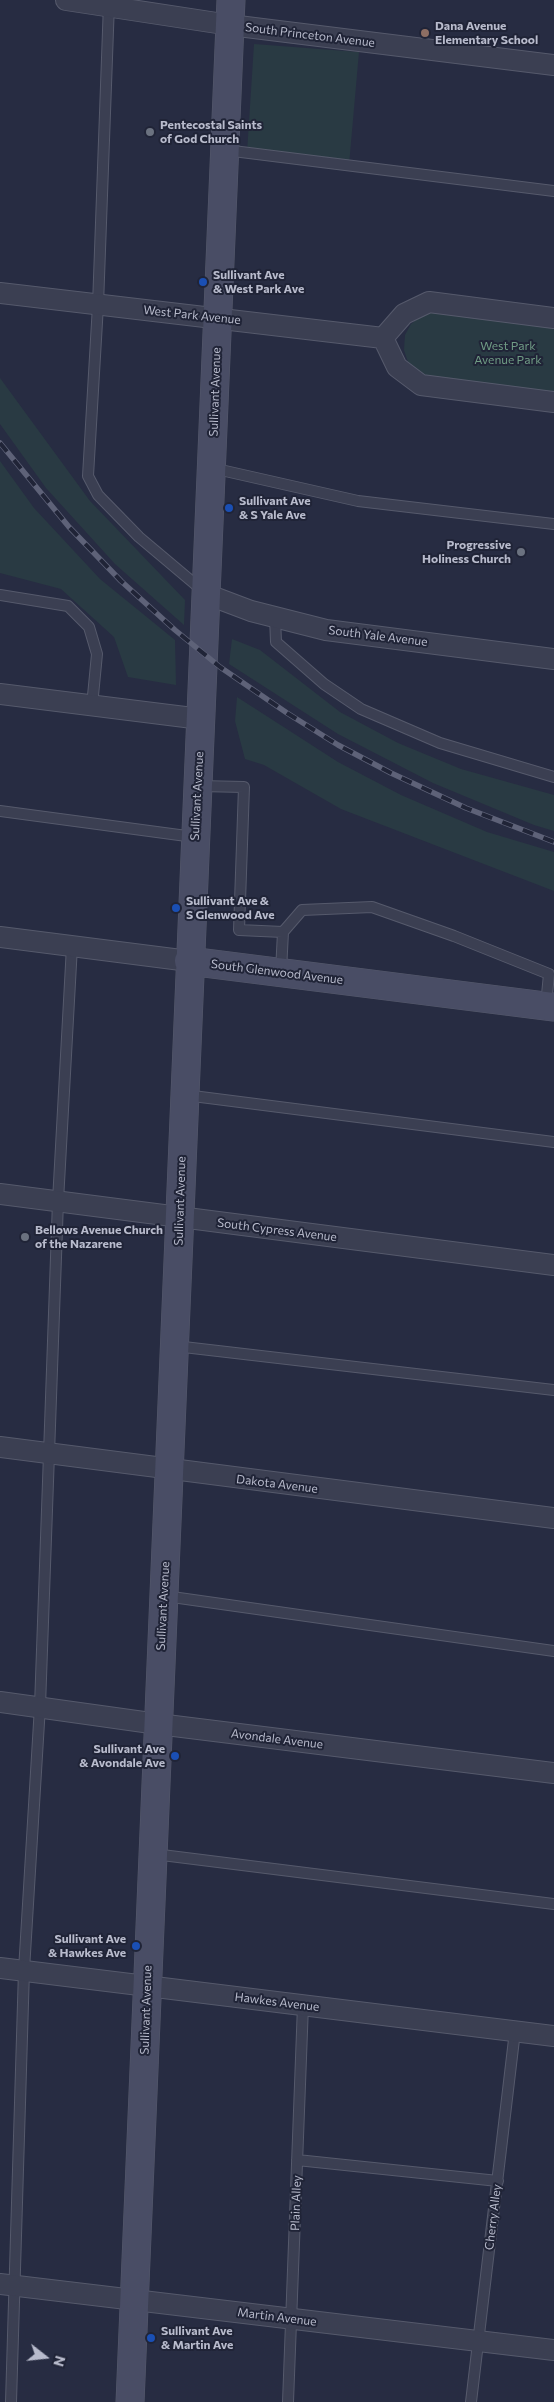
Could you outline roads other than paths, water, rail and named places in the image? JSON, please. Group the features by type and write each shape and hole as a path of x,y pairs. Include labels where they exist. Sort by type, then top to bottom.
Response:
{"street":[{"name":"South Princeton Avenue","path":"66,0 230,12 554,65"},
{"name":"Sullivant Avenue","path":"130,2402 230,12"},
{"name":"West Park Avenue","path":"0,294 383,338"},
{"path":"554,318 429,302 404,314 383,338 398,367 421,385 554,402"},
{"name":"South Yale Avenue","path":"206,594 251,611 326,630 554,659"},
{"path":"0,694 201,720"},
{"name":"South Glenwood Avenue","path":"0,937 550,1006"},
{"name":"South Cypress Avenue","path":"0,1194 554,1265"},
{"name":"Dakota Avenue","path":"0,1447 554,1518"},
{"name":"Avondale Avenue","path":"0,1702 40,1706 158,1724 554,1773"},
{"name":"Hawkes Avenue","path":"0,1968 554,2036"},
{"name":"Martin Avenue","path":"7,2284 554,2350"}],"lane":[{"path":"109,3 98,305 88,476 98,495 140,537 206,594"},
{"path":"225,150 554,191"},
{"path":"212,468 358,501 554,524"},
{"path":"0,595 68,606 85,622 94,639 97,654 92,706"},
{"path":"275,617 276,642 324,684 362,709 440,743 554,777"},
{"path":"198,786 244,787 239,930 283,932"},
{"path":"0,812 195,837"},
{"path":"281,973 283,932 302,910 372,908 454,936 549,974 550,1006"},
{"path":"11,2402 7,2284 40,1706 58,1201 72,946"},
{"path":"184,1095 554,1142"},
{"path":"174,1346 554,1390"},
{"path":"164,1596 554,1651"},
{"path":"153,1854 554,1904"},
{"name":"Plain Alley","path":"288,2402 303,2005"},
{"name":"Cherry Alley","path":"471,2402 515,2031"},
{"path":"297,2160 498,2180"}],"railway":[{"path":"0,443 69,527 121,581 175,630 220,667 338,745 391,773 466,808 554,842"}],"place":[{"name":"Dana Avenue Elementary School","path":"425,33"},
{"name":"Pentecostal Saints of God Church","path":"150,132"},
{"name":"Sullivant Ave & West Park Ave","path":"203,282"},
{"name":"Sullivant Ave & S Yale Ave","path":"229,508"},
{"name":"Progressive Holiness Church","path":"521,552"},
{"name":"Sullivant Ave & S Glenwood Ave","path":"176,908"},
{"name":"Bellows Avenue Church of the Nazarene","path":"25,1237"},
{"name":"Sullivant Ave & Avondale Ave","path":"175,1756"},
{"name":"Sullivant Ave & Hawkes Ave","path":"136,1946"},
{"name":"Sullivant Ave & Martin Ave","path":"151,2338"}],"park label":[{"name":"West Park Avenue Park","path":"508,353"}]}
